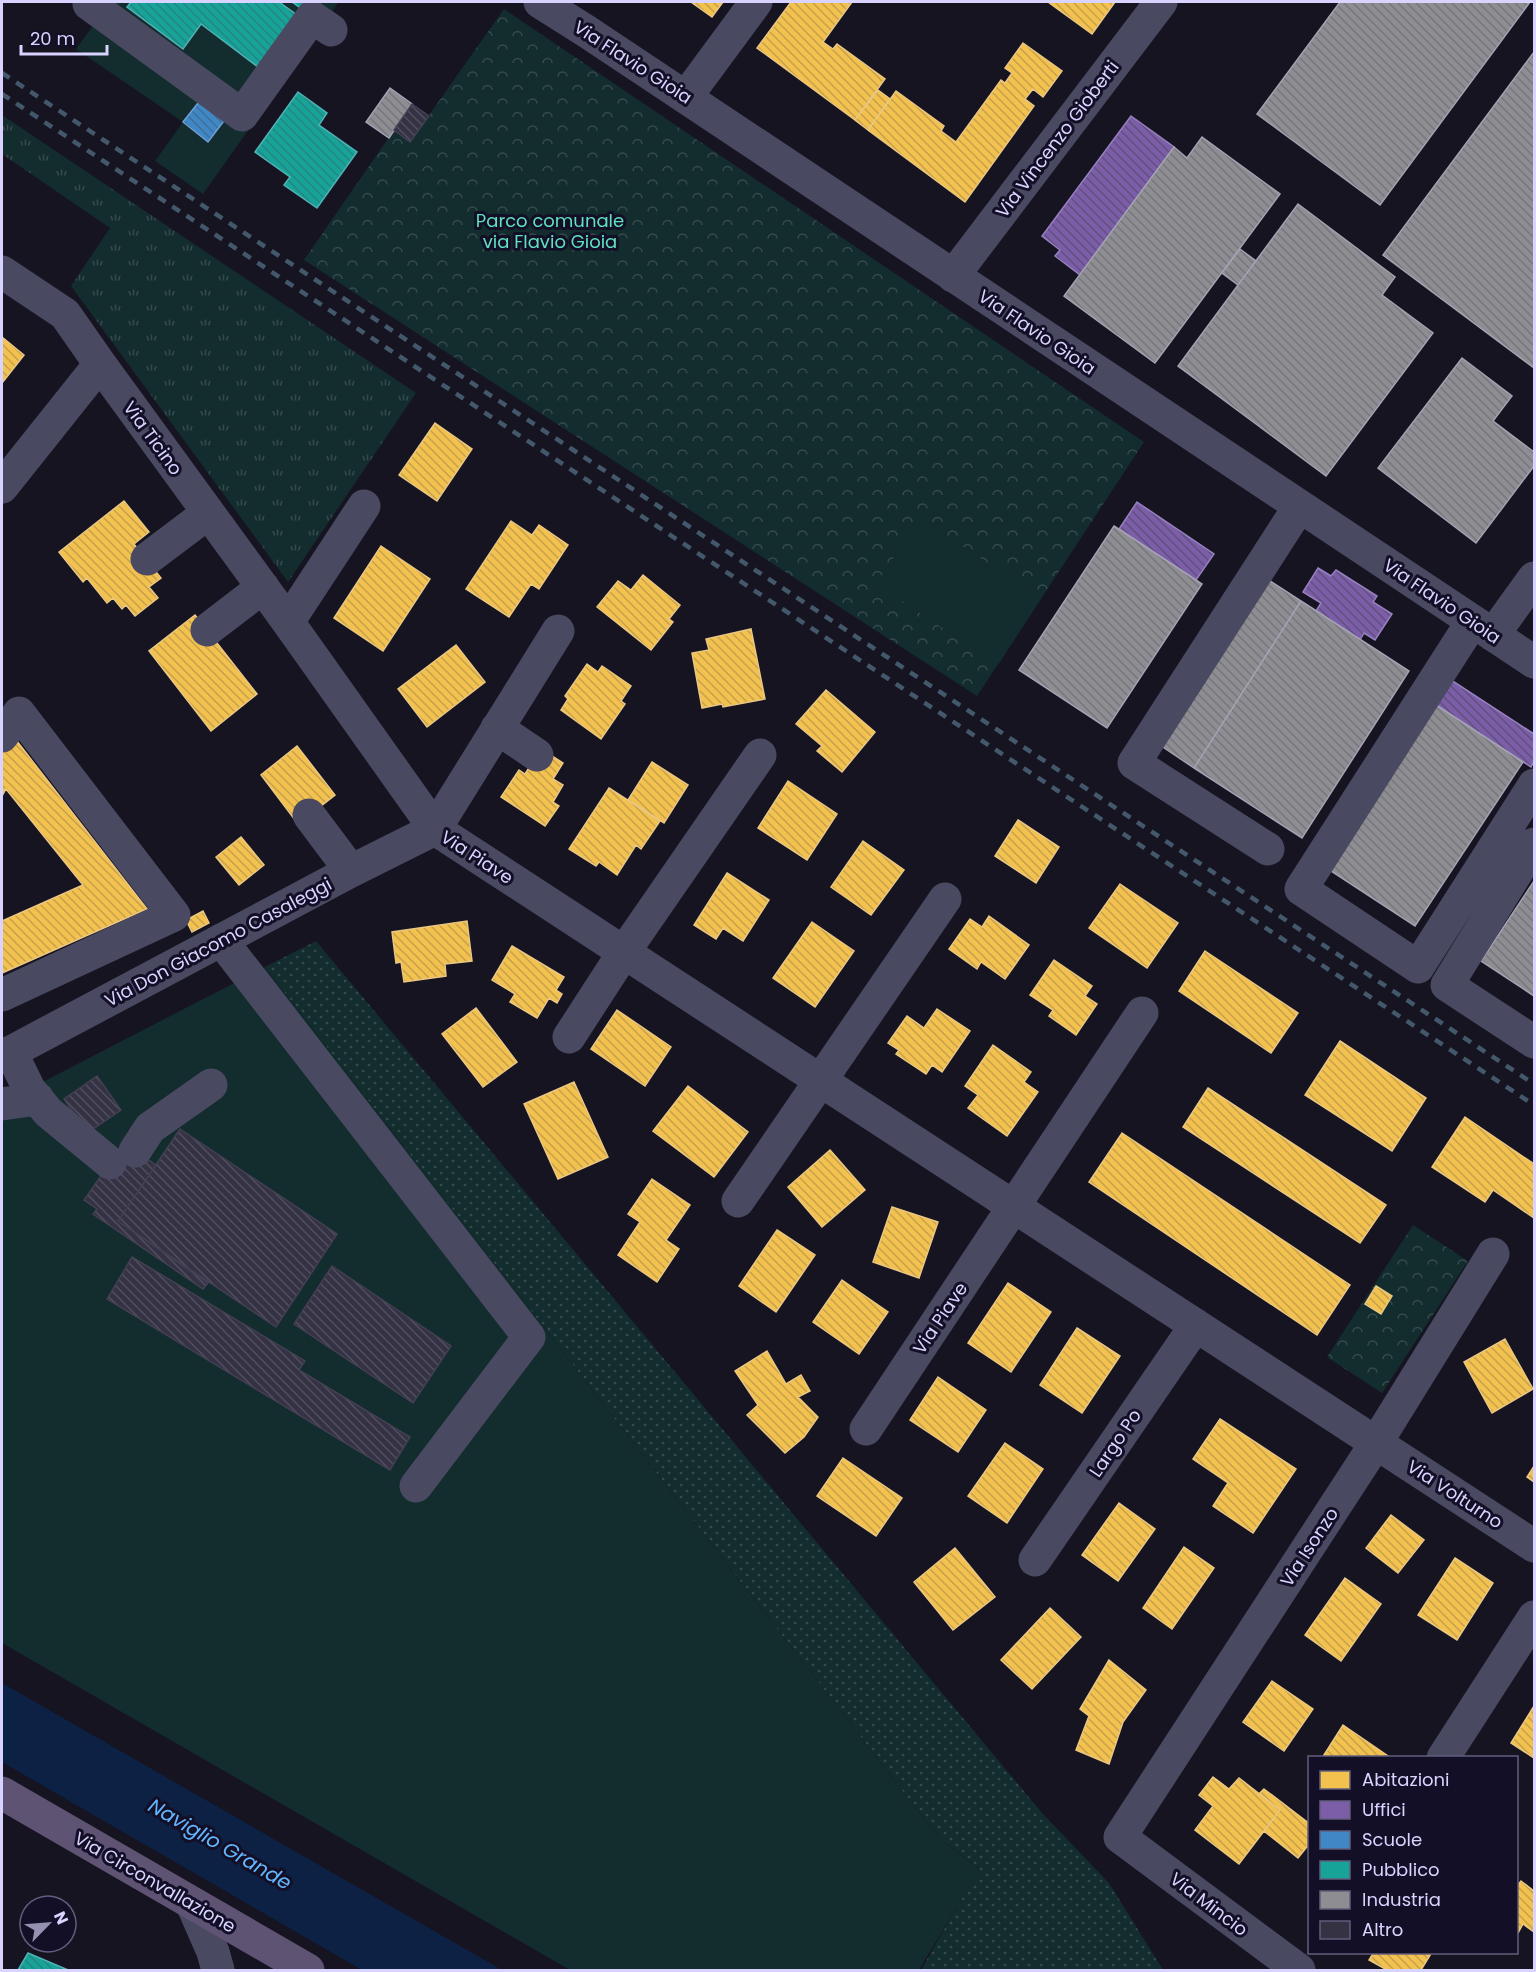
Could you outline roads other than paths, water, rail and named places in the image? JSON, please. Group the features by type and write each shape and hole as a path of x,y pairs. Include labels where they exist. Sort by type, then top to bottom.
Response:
{"main road":[{"name":"Via Circonvallazione","path":"2,1793 308,1971"}],"street":[{"path":"88,2 242,115 312,17 331,30"},
{"name":"Via Flavio Gioia","path":"540,2 1534,662"},
{"path":"686,97 756,2"},
{"name":"Via Vincenzo Gioberti","path":"953,276 1161,2"},
{"name":"Via Ticino","path":"2,272 65,314 288,621 435,829"},
{"path":"2,487 100,364"},
{"path":"288,621 364,507"},
{"path":"1268,849 1134,763 1299,507"},
{"path":"147,560 208,513"},
{"path":"1534,578 1482,629 1300,889 1418,967 1534,785"},
{"path":"207,630 263,587"},
{"name":"Via Piave","path":"558,631 435,829 1014,1206"},
{"path":"2,736 19,713 178,922 2,995"},
{"path":"497,728 537,755"},
{"path":"568,1037 760,755"},
{"path":"309,815 351,871"},
{"name":"Via Don Giacomo Casaleggi","path":"6,1053 435,829"},
{"path":"1534,844 1447,985 1534,1042"},
{"path":"738,1201 945,899"},
{"path":"221,940 529,1337 416,1486"},
{"name":"Via Piave","path":"866,1429 1142,1013"},
{"path":"6,1053 29,1089 48,1112 123,1157 150,1128 211,1085"},
{"path":"2,1104 38,1099"},
{"path":"1014,1206 1376,1443"},
{"name":"Via Isonzo","path":"1120,1838 1376,1443 1493,1254"},
{"name":"Largo Po","path":"1035,1560 1196,1325"},
{"name":"Via Volturno","path":"1376,1443 1534,1546"},
{"path":"1444,1756 1534,1617"},
{"name":"Via Mincio","path":"1120,1838 1299,1971"},
{"path":"192,1904 213,1952 218,1971"},
{"path":"1303,1971 1314,1954"}],"water":[{"name":"Naviglio Grande","path":"2,1683 502,1970 362,1970 2,1762"}],"railway":[{"path":"2,73 1534,1084"},
{"path":"2,94 1534,1105"}],"park label":[{"name":"Parco comunale via Flavio Gioia","path":"550,230"}]}
